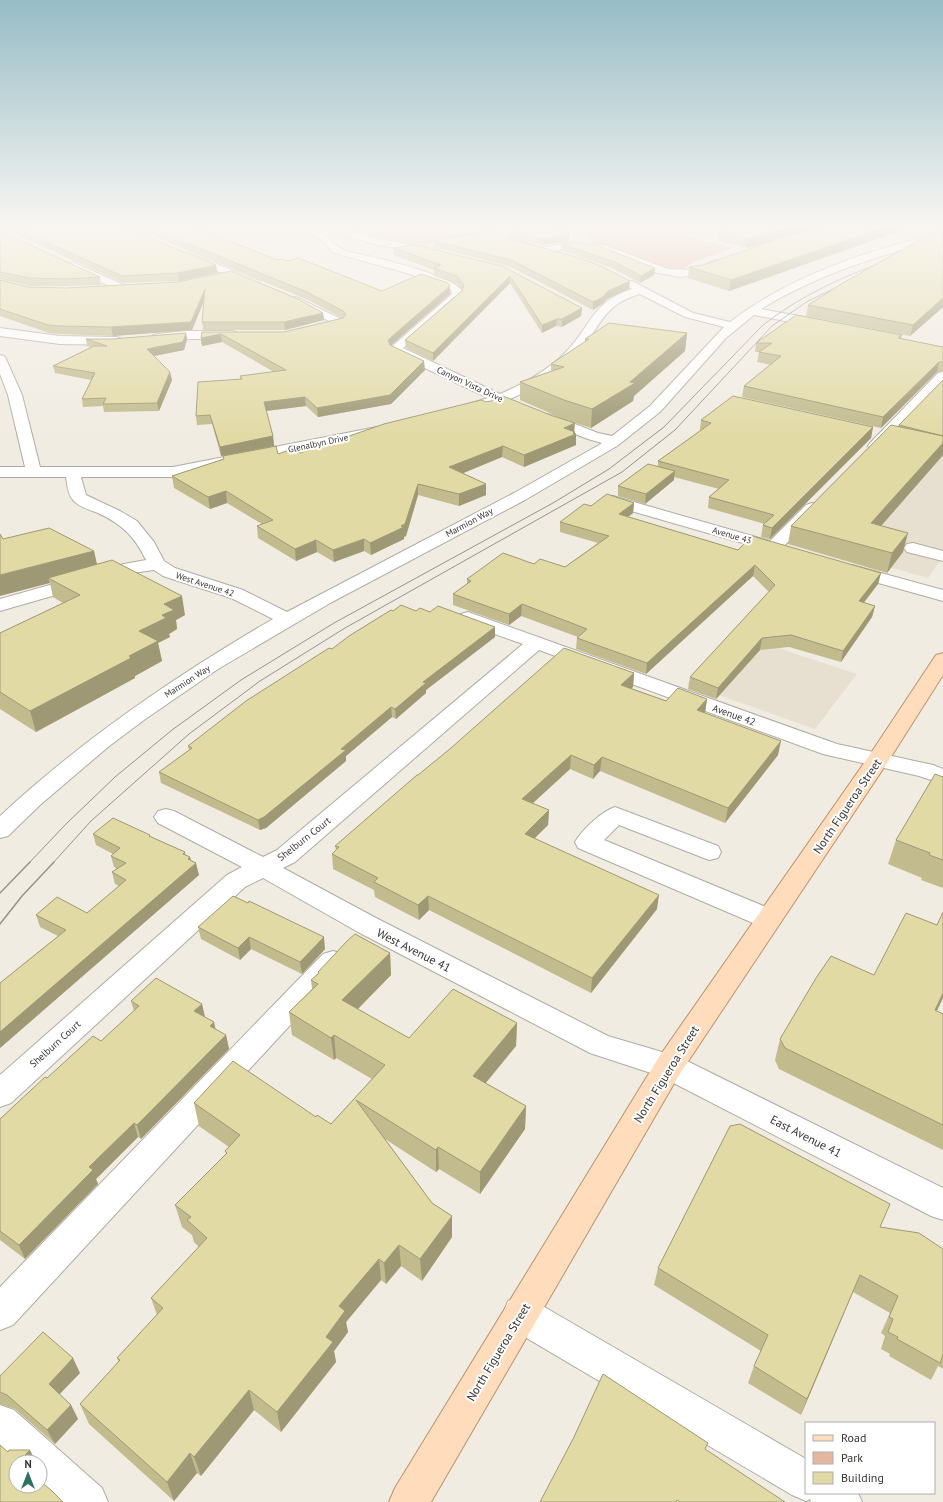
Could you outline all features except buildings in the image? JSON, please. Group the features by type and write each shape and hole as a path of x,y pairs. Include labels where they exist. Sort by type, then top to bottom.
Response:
{"main road":[{"name":"North Figueroa Street","path":"409,1502 669,1066 878,760 943,659"}],"street":[{"path":"289,297 339,322 324,326"},
{"name":"Canyon Vista Drive","path":"455,297 395,349 513,404"},
{"path":"450,413 498,398 522,388 548,373 569,356 594,317 612,302 621,297"},
{"path":"655,297 689,315 732,326"},
{"name":"Marmion Way","path":"0,830 16,814 84,755 142,711 223,657 287,619 562,473 614,441 656,408 707,348 751,311 774,297"},
{"path":"751,311 830,326"},
{"path":"0,332 60,340 96,342 130,340"},
{"path":"144,339 194,335 244,335"},
{"path":"0,359 15,395 33,471"},
{"path":"864,456 943,376"},
{"path":"535,413 593,436 614,441"},
{"name":"Glenalbyn Drive","path":"0,472 173,472 393,427"},
{"path":"0,605 130,568 157,564 148,546 131,525 114,514 84,501 79,497 72,472"},
{"name":"Avenue 43","path":"613,501 781,549 822,498"},
{"path":"912,548 943,556"},
{"name":"West Avenue 42","path":"157,564 177,576 237,594 287,619"},
{"path":"835,565 943,596"},
{"name":"Avenue 42","path":"453,613 535,644 831,749 925,770 943,777"},
{"name":"Shelburn Court","path":"0,1094 236,881 286,856 535,644"},
{"path":"709,852 615,815 587,842 769,919"},
{"name":"West Avenue 41","path":"166,817 264,868 367,925 600,1045 669,1066"},
{"path":"0,1312 367,925"},
{"name":"East Avenue 41","path":"669,1066 943,1205"},
{"path":"521,1314 805,1480"},
{"path":"0,1424 88,1502"},
{"path":"829,1494 842,1502"}],"shaded area":[{"path":"887,444 943,457 943,557 928,578 792,540"},
{"path":"735,634 857,674 815,729 687,684"}],"tram line":[{"path":"29,863 66,824 115,777 172,730 241,680 334,623 553,503 609,469 664,427 763,325 805,297"},
{"path":"53,863 91,821 189,734 260,681 345,628 622,472 675,430 772,326 808,301 816,297"},
{"path":"0,893 30,862"},
{"path":"0,924 22,896 54,862"}]}
